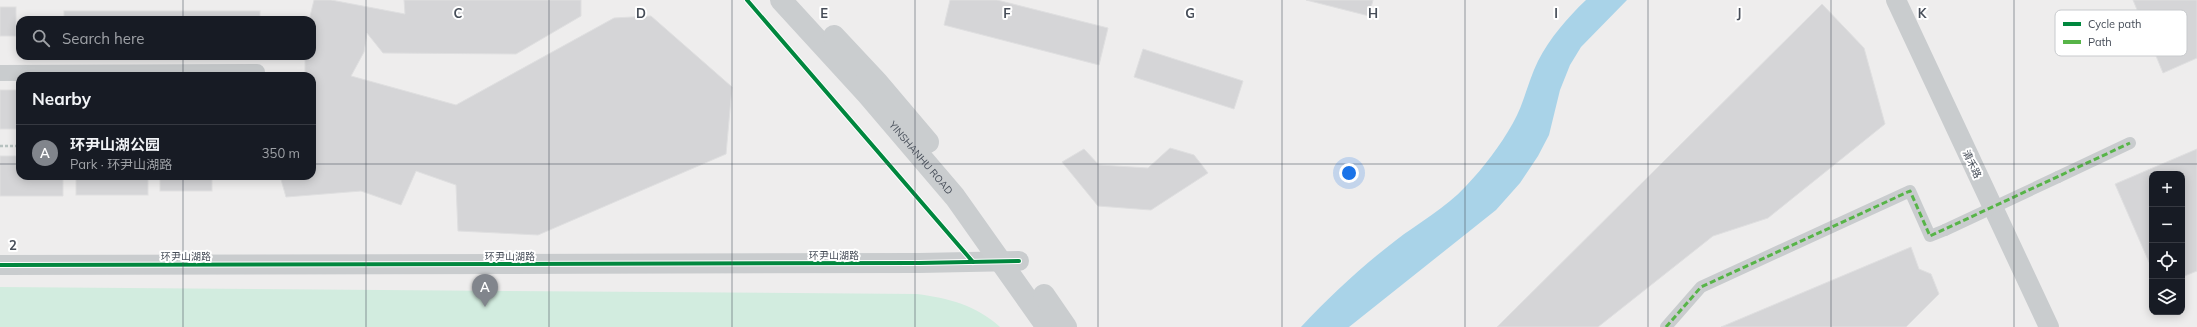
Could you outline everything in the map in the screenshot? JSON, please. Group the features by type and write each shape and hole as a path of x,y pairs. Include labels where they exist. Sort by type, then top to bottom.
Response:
{"main road":[{"name":"YINSHANHU ROAD","path":"781,0 868,95 1066,327"},
{"name":"YINSHANHU ROAD","path":"801,0 893,100 967,189 1047,327"}],"street":[{"name":"清禾路","path":"1896,0 2048,327"},
{"path":"0,73 16,73"},
{"path":"1666,327 1701,287 1910,191 1930,236 2130,143"},
{"name":"环尹山湖路","path":"0,265 919,263 1010,261"}],"path":[{"path":"0,146 16,146"}],"green space":[{"path":"0,287 917,294 951,300 981,313 1000,327 0,327"}],"water":[{"path":"1586,0 1627,0 1581,47 1570,65 1560,90 1549,135 1538,156 1520,183 1496,210 1349,327 1301,327 1358,271 1395,241 1450,201 1466,186 1508,132 1520,108 1538,61 1548,44 1559,29"}],"building":[{"path":"314,0 331,0 405,14 404,0 581,0 581,16 516,54 383,53 367,33 364,52 351,76 456,105 614,18 651,16 732,87 726,154 538,235 458,231 456,185 416,171 401,205 361,191 286,197 281,180 316,180 316,72 305,72 305,60 316,60 316,16 310,16"},
{"path":"950,0 997,0 1108,28 1099,65 944,25"},
{"path":"1306,0 1373,0 1369,16"},
{"path":"2133,0 2197,0 2197,58 2163,73 2156,56 2187,56 2187,10 2137,10"},
{"path":"1822,4 1864,48 1885,124 1768,218 1713,236 1598,327 1497,327"},
{"path":"0,7 16,7 16,36 0,36"},
{"path":"64,11 260,11 260,16 64,16"},
{"path":"1143,49 1243,81 1234,109 1134,77"},
{"path":"0,90 16,90 16,129 0,129"},
{"path":"1170,148 1194,155 1208,173 1151,210 1098,206 1062,162 1084,149 1099,165 1148,168"},
{"path":"2197,149 2197,271 2185,276 2185,171 2149,171 2149,262 2115,184"},
{"path":"0,156 16,156 16,180 63,180 63,196 0,196"},
{"path":"76,180 148,180 148,195 76,195"},
{"path":"160,180 212,180 212,191 160,191"},
{"path":"1911,247 1919,269 1931,274 1939,294 1906,327 1721,327"}],"marked path":[{"path":"1666,327 1701,287 1910,191 1930,236 2130,143"}],"cycle path":[{"path":"747,0 973,262"},
{"path":"0,265 919,263 1019,261"}],"place":[{"name":"环尹山湖公园","path":"485,307"}]}
